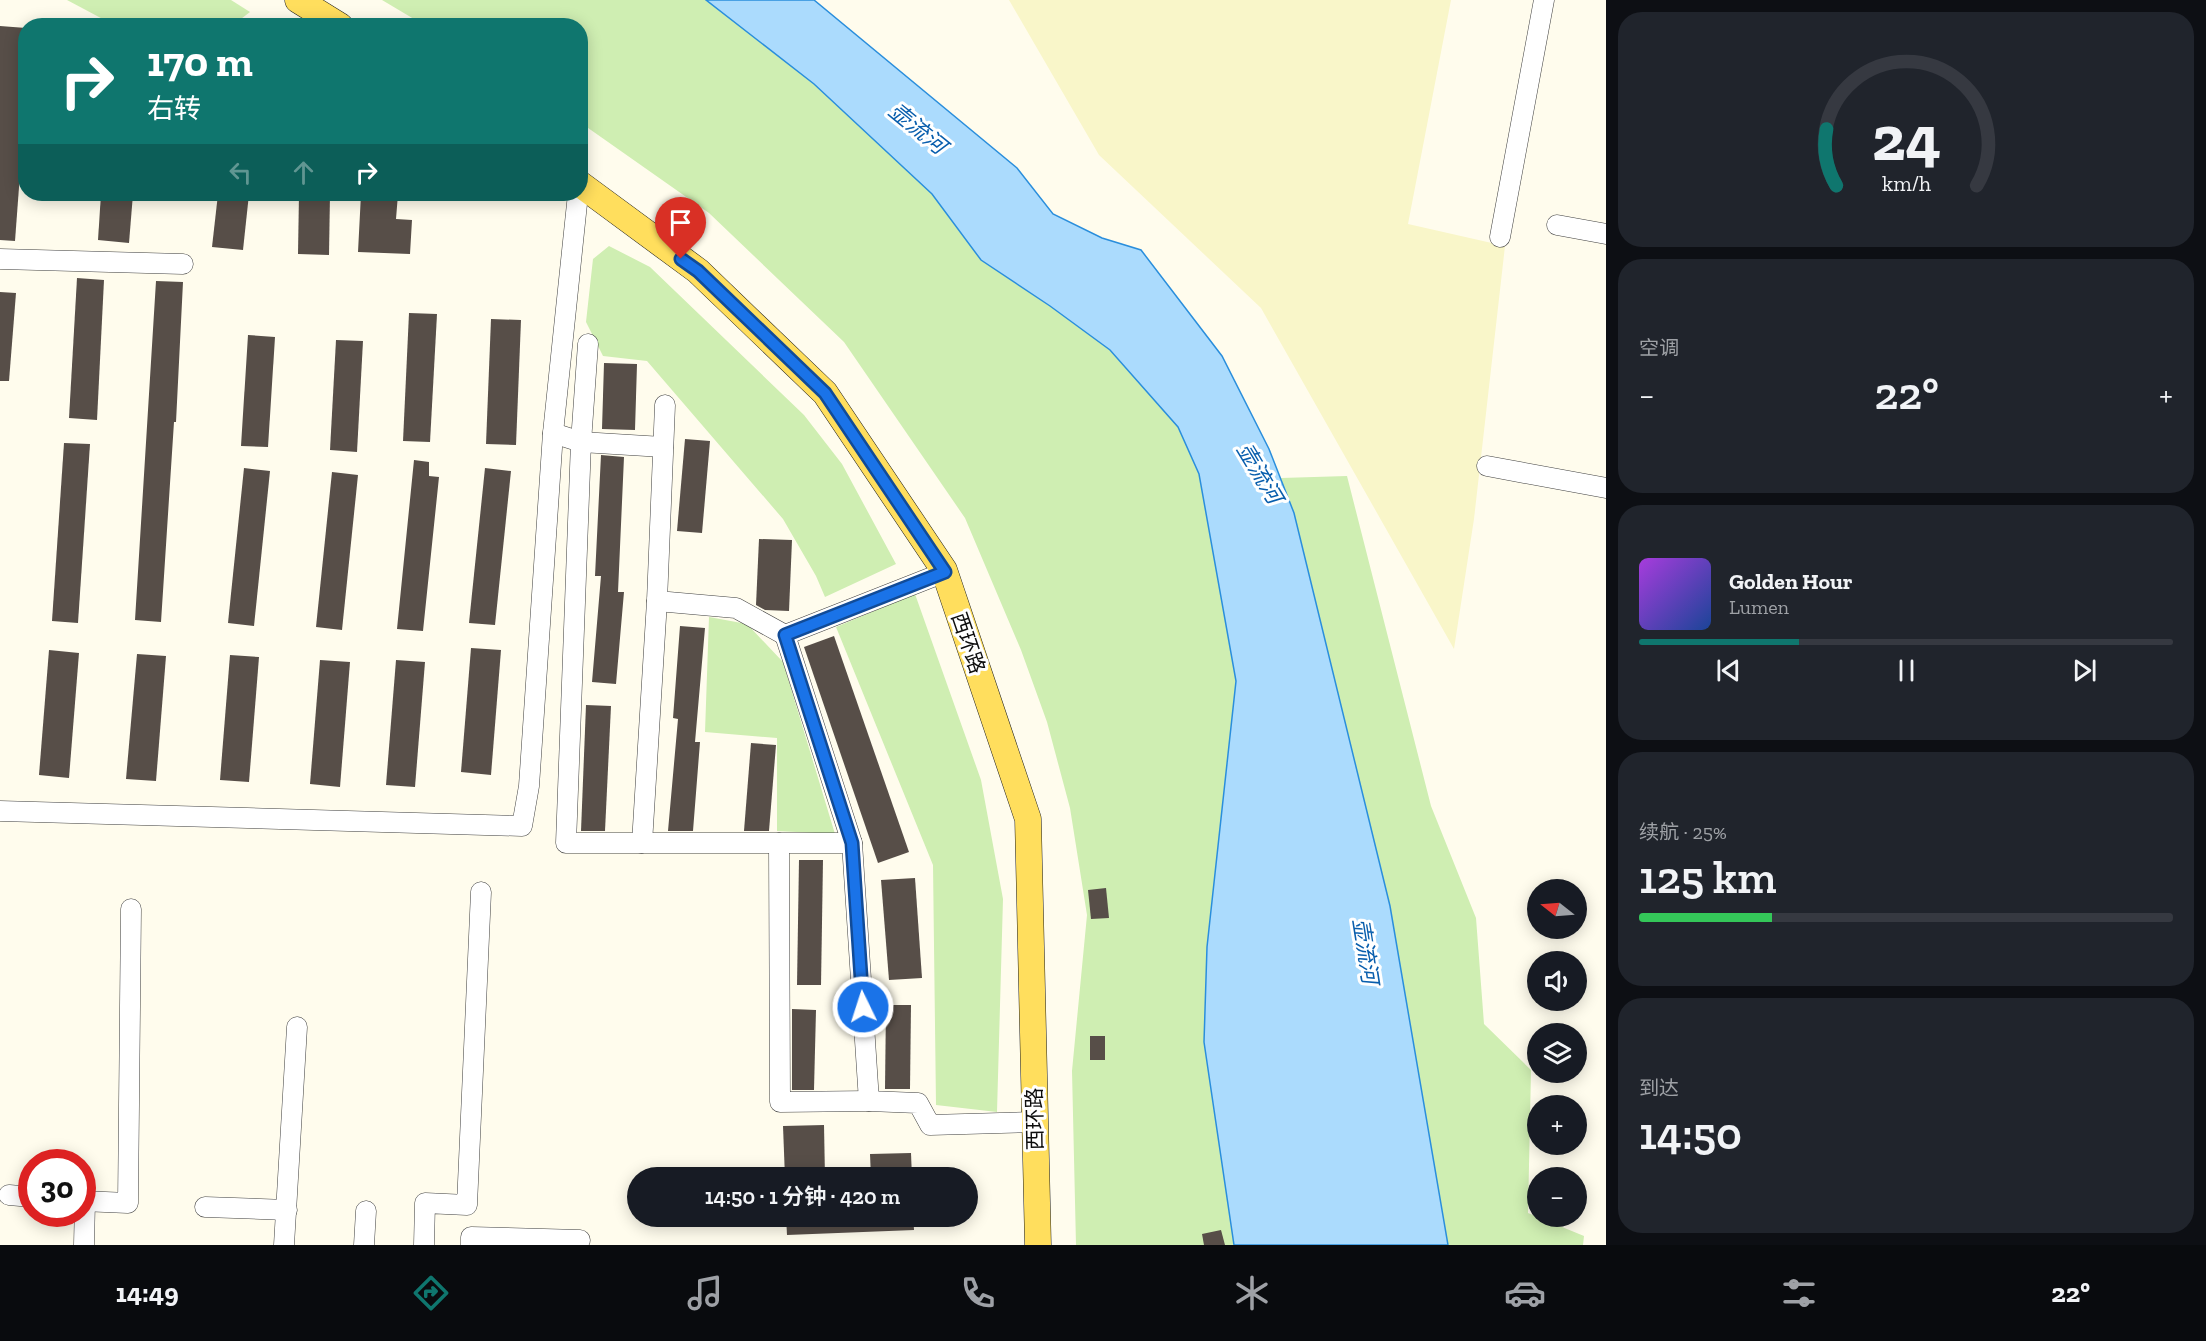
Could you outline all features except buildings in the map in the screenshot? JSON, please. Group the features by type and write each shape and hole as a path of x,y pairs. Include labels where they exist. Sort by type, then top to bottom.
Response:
{"main road":[{"path":"298,0 327,18"},
{"name":"西环路","path":"588,190 698,271 825,393 945,572 1028,819 1038,1245"}],"street":[{"path":"1500,237 1544,0"},
{"path":"0,811 522,825 530,786 553,433 577,201"},
{"path":"1557,225 1606,234"},
{"path":"0,259 183,264"},
{"path":"588,344 581,442 566,843 852,843"},
{"path":"642,843 657,602 665,405"},
{"path":"553,433 581,442 663,447"},
{"path":"1486,466 1606,488"},
{"path":"785,635 945,572"},
{"path":"657,602 736,608 785,635 852,843 868,1101"},
{"path":"779,843 780,1102 918,1102 930,1125 1035,1122"},
{"path":"423,1245 425,1203 467,1205 481,892"},
{"path":"96,1202 128,1203 131,909"},
{"path":"285,1245 297,1027"},
{"path":"9,1195 18,1196"},
{"path":"205,1207 286,1210"},
{"path":"364,1245 366,1211"},
{"path":"84,1227 84,1245"},
{"path":"471,1245 471,1237 580,1240"}],"shaded area":[{"path":"1009,0 1451,0 1408,224 1505,246 1474,519 1454,649 1261,308 1099,155"}],"green space":[{"path":"67,0 231,0 250,12 242,18 101,18"},
{"path":"382,0 706,0 814,84 932,194 981,260 1110,350 1178,427 1199,474 1236,681 1207,947 1204,1042 1234,1245 1076,1245 1072,1071 1087,915 1070,808 1047,722 1021,650 965,518 844,342 709,213 588,128 588,18 412,18"},
{"path":"609,246 650,267 804,415 842,464 896,564 825,597 816,576 783,519 647,361 603,356 586,322 593,259"},
{"path":"1347,476 1431,806 1476,918 1484,1024 1527,1066 1527,1083 1531,1083 1530,1095 1527,1095 1527,1155 1529,1155 1529,1167 1527,1167 1527,1227 1562,1227 1584,1236 1583,1245 1448,1245 1390,906 1281,478"},
{"path":"915,594 981,780 1003,899 997,1112 936,1105 933,865 836,627"},
{"path":"709,617 747,624 783,662 835,834 777,831 777,738 705,732"}],"water":[{"name":"壶流河","path":"706,0 814,0 1017,168 1053,214 1102,238 1141,250 1222,356 1269,449 1294,513 1390,906 1448,1245 1234,1245 1204,1042 1207,947 1236,681 1199,474 1178,427 1110,350 981,260 932,194 814,84"}],"route":[{"path":"681,259 698,271 825,393 945,572 785,635 852,843 863,1007"}]}
